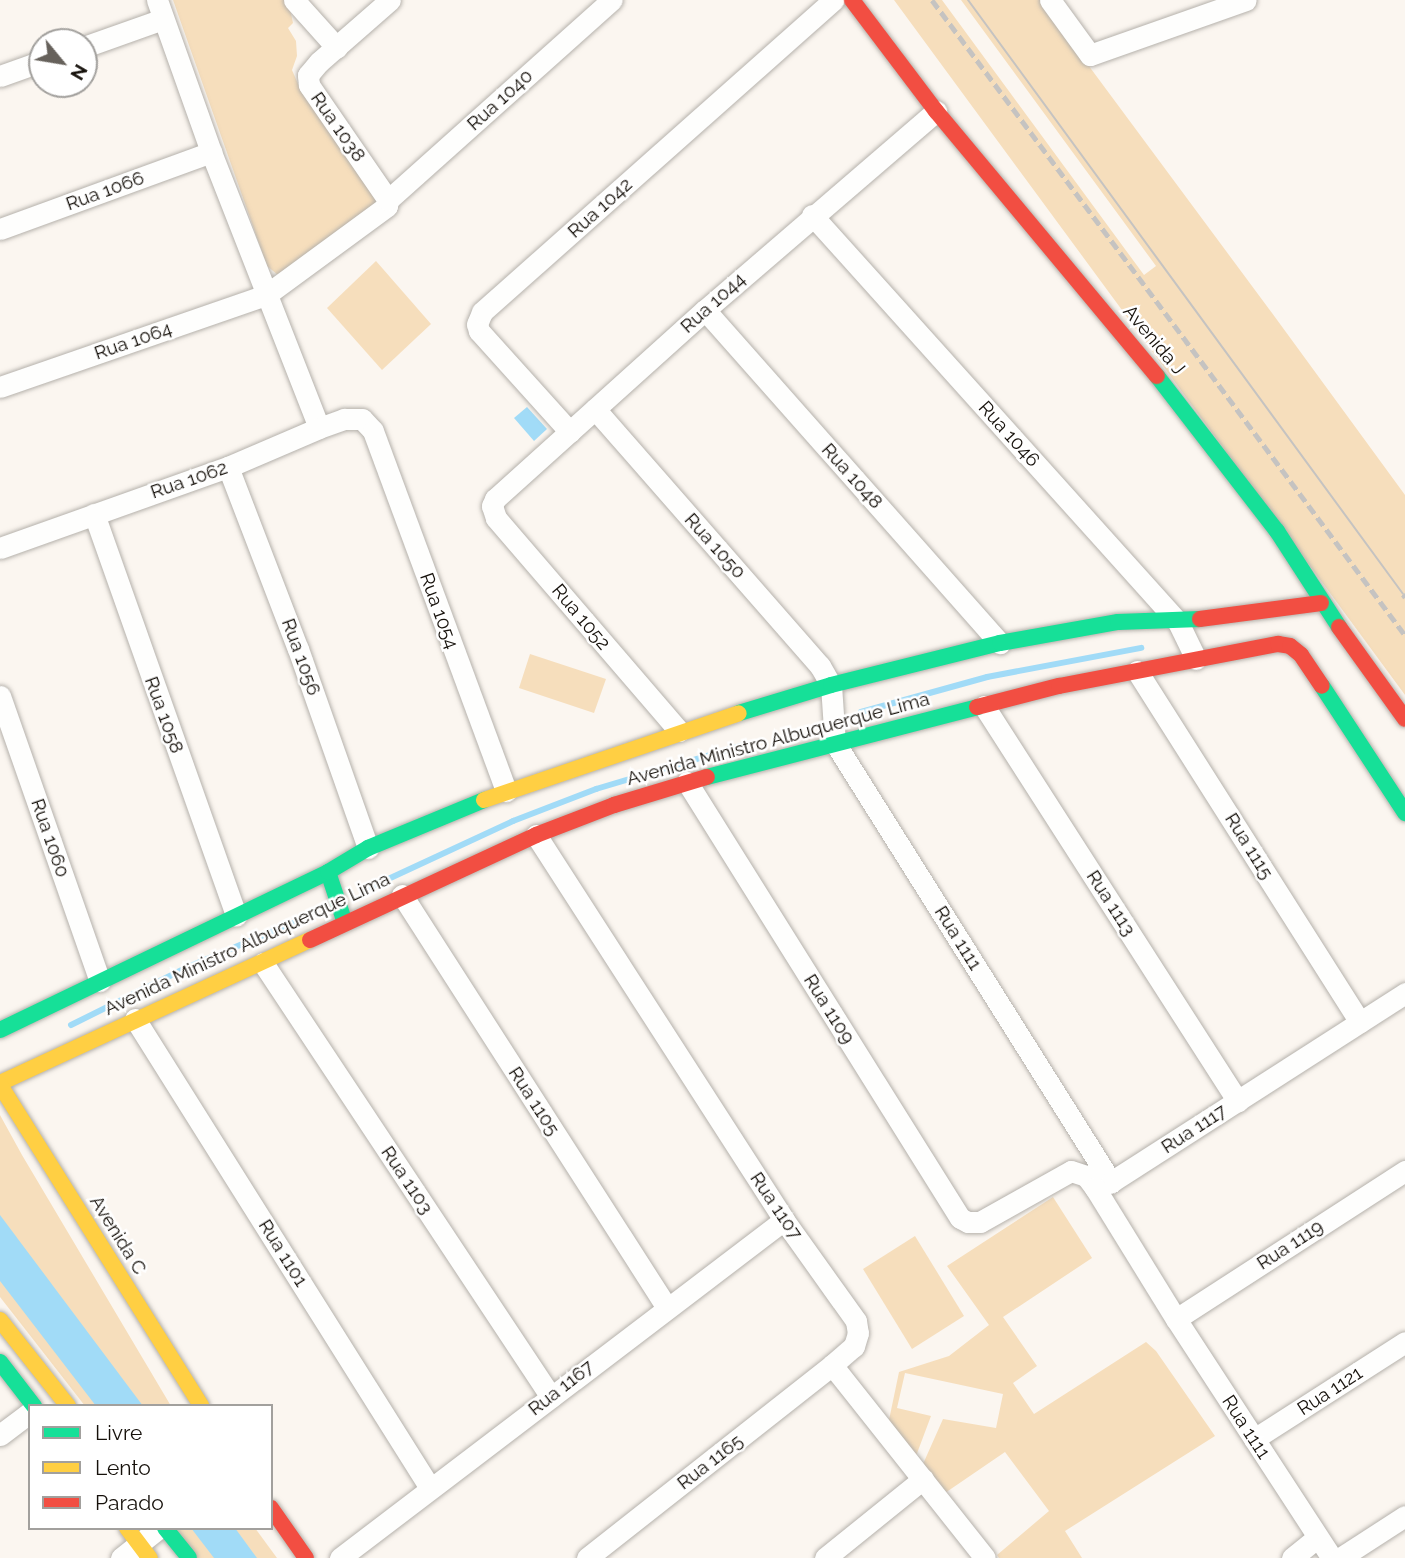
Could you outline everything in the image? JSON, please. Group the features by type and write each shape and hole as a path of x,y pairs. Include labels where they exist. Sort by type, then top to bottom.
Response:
{"street":[{"path":"294,0 337,48"},
{"name":"Rua 1038","path":"388,200 309,86 309,75 390,0"},
{"name":"Rua 1040","path":"266,295 387,206 388,200 612,0"},
{"name":"Rua 1042","path":"570,432 480,331 477,324 482,312 834,0"},
{"name":"Avenida J","path":"852,0 936,111 1165,386 1277,531 1321,603 1405,719"},
{"path":"1049,0 1090,55 1246,0"},
{"path":"98,40 160,10 211,152 319,428"},
{"path":"0,76 28,66"},
{"name":"Rua 1044","path":"495,499 812,215 936,111"},
{"name":"Rua 1066","path":"0,229 211,152"},
{"name":"Rua 1046","path":"812,215 1178,622 1196,659"},
{"name":"Rua 1064","path":"0,387 266,295"},
{"name":"Rua 1048","path":"705,310 1000,643"},
{"name":"Rua 1050","path":"595,409 820,666 831,685"},
{"name":"Rua 1062","path":"0,548 228,467 344,419 362,419 373,430"},
{"name":"Rua 1054","path":"373,430 506,791"},
{"name":"Rua 1056","path":"228,467 298,649 368,848"},
{"name":"Rua 1052","path":"495,499 492,511 496,517 679,732"},
{"name":"Rua 1058","path":"94,514 236,916"},
{"name":"Avenida Ministro Albuquerque Lima","path":"0,1030 328,872 368,848 506,791 679,732 831,685 1000,643 1118,622 1178,622 1321,603"},
{"name":"Avenida Ministro Albuquerque Lima","path":"0,1084 536,835 687,782 1059,686 1196,659 1278,645 1290,646 1301,655 1405,813"},
{"name":"Rua 1115","path":"1137,671 1360,1022"},
{"name":"Rua 1111","path":"831,685 835,743 1103,1185 1175,1319 1332,1558"},
{"name":"Rua 1060","path":"0,696 100,981"},
{"name":"Rua 1113","path":"984,706 1238,1101"},
{"name":"Rua 1109","path":"687,782 960,1218 968,1222 980,1222 1071,1171 1103,1185"},
{"name":"Rua 1107","path":"536,835 784,1220 856,1321 858,1333 854,1346 832,1365"},
{"path":"328,872 345,923"},
{"name":"Rua 1105","path":"402,895 666,1307"},
{"name":"Rua 1103","path":"262,963 551,1397"},
{"name":"Rua 1117","path":"1103,1185 1405,993"},
{"name":"Rua 1101","path":"135,1019 430,1488"},
{"name":"Avenida C","path":"0,1084 200,1404"},
{"name":"Rua 1119","path":"1175,1319 1405,1171"},
{"name":"Rua 1167","path":"340,1558 666,1307 784,1220"},
{"path":"0,1320 61,1403"},
{"name":"Rua 1121","path":"1254,1439 1405,1342"},
{"path":"0,1362 32,1404"},
{"path":"832,1365 985,1558"},
{"name":"Rua 1165","path":"587,1558 832,1365"},
{"path":"0,1435 28,1414"},
{"path":"825,1558 923,1479"},
{"path":"273,1511 306,1558"},
{"path":"1340,1558 1405,1516"},
{"path":"121,1558 159,1530"},
{"path":"164,1530 189,1558"},
{"path":"1292,1558 1317,1538"}],"shaded area":[{"path":"173,0 288,0 293,23 288,28 296,41 297,56 292,70 298,84 378,191 376,205 278,275 267,266"},
{"path":"894,0 942,0 1144,275 1156,266 961,0 1040,0 1269,309 1405,495 1405,695"},
{"path":"376,261 431,324 382,370 327,308"},
{"path":"530,654 606,679 594,713 519,688"},
{"path":"0,1115 170,1404 83,1404 0,1297"},
{"path":"1053,1197 1092,1258 1003,1317 1037,1366 1013,1383 1034,1414 1146,1342 1156,1351 1215,1436 1065,1531 1082,1558 999,1558 997,1555 1049,1511 1005,1452 945,1493 923,1464 943,1419 996,1428 1003,1394 905,1373 897,1408 931,1416 916,1456 889,1420 899,1372 949,1356 989,1325 947,1266"},
{"path":"915,1236 964,1316 912,1349 863,1269"},
{"path":"163,1530 256,1530 277,1558 185,1558"}],"water":[{"path":"527,407 547,429 534,441 514,418"},
{"path":"0,1215 142,1404 94,1404 0,1281"},
{"path":"193,1530 236,1530 257,1558 214,1558"}],"waterway":[{"path":"861,712 987,677 1141,648"},
{"path":"371,887 513,821 596,789 747,744"},
{"path":"71,1025 188,967 292,923"}],"tram line":[{"path":"968,0 1403,594"}],"railway":[{"path":"932,0 1405,635"}],"traffic: fast":[{"path":"1157,376 1277,531 1339,627"},
{"path":"739,713 831,685 1000,643 1118,622 1200,619"},
{"path":"1322,686 1405,813"},
{"path":"707,777 977,707"},
{"path":"0,1030 328,872 368,848 484,800"},
{"path":"328,872 345,923"},
{"path":"0,1362 32,1404"},
{"path":"167,1530 189,1558"}],"traffic: slow":[{"path":"484,800 739,713"},
{"path":"0,1083 310,940"},
{"path":"0,1085 200,1404"},
{"path":"0,1320 66,1404"},
{"path":"129,1530 150,1558"}],"traffic: jam":[{"path":"852,0 936,111 1157,376"},
{"path":"1200,619 1321,603"},
{"path":"1339,627 1405,719"},
{"path":"977,707 1059,686 1278,644 1290,646 1301,655 1322,686"},
{"path":"310,940 536,835 614,805 707,777"},
{"path":"273,1511 306,1558"}]}
